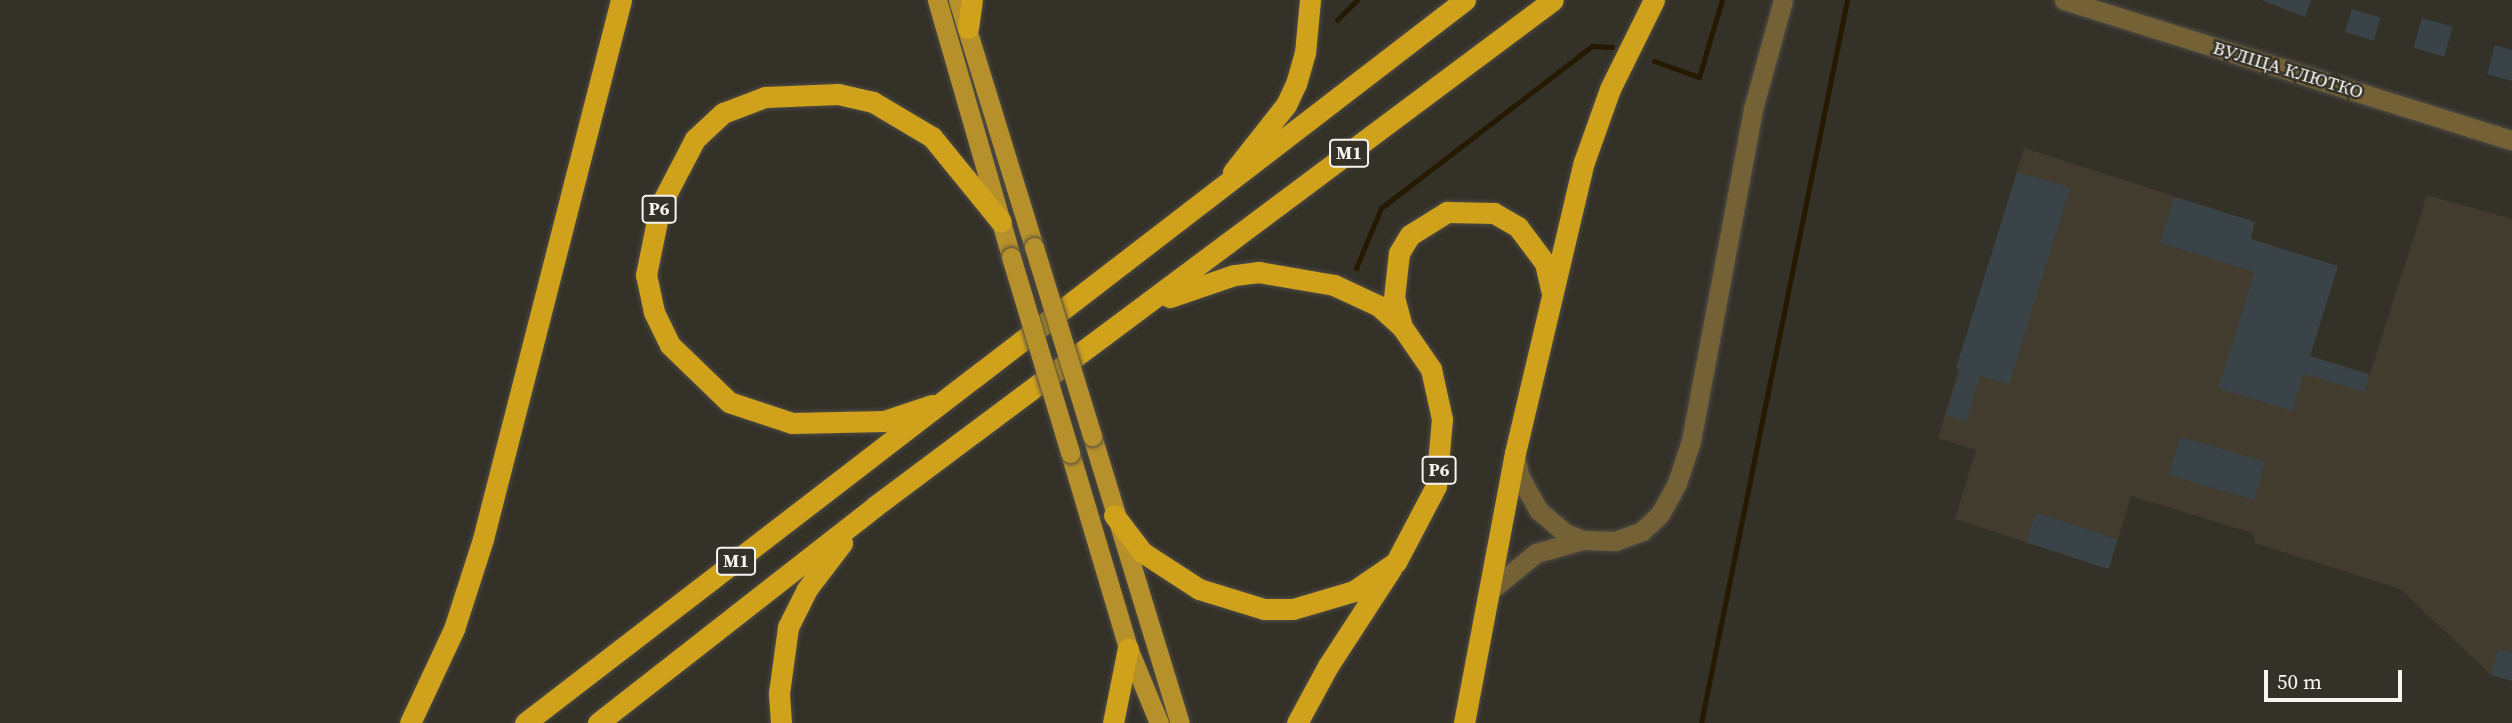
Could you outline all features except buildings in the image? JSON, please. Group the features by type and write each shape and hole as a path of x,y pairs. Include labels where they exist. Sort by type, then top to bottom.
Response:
{"highway":[{"path":"410,723 454,629 483,539 621,0"},
{"name":"Р6","path":"968,28 972,0"},
{"path":"1212,199 1286,106 1305,53 1310,0"},
{"name":"М1","path":"525,723 1212,199 1465,0"},
{"name":"М1","path":"598,723 874,507 1553,0"},
{"name":"Р6","path":"1464,723 1515,453 1551,292 1584,162 1610,89 1654,0"},
{"name":"Р6","path":"947,400 884,421 828,423 792,423 729,402 670,345 654,312 646,275 660,206 695,139 723,113 765,97 838,94 873,102 932,137 1001,222"},
{"name":"Р6","path":"1402,327 1394,298 1399,253 1410,235 1447,212 1494,213 1518,227 1545,263 1551,292"},
{"name":"Р6","path":"1145,306 1198,286 1259,272 1334,285 1379,306 1402,327 1431,369 1442,419 1442,453 1431,499 1396,562 1328,666 1297,723"},
{"path":"780,723 782,655 788,627 822,568 874,507"},
{"name":"Р6","path":"1114,515 1142,552 1168,572 1227,601 1264,609 1322,604 1354,591 1396,562"},
{"name":"Р6","path":"1113,723 1128,648"}],"main road":[{"name":"Р6","path":"937,0 1128,648 1159,723"},
{"name":"Р6","path":"958,0 1180,723"}],"street":[{"path":"1491,590 1536,553 1583,540 1615,541 1642,531 1660,514 1677,483 1691,442 1762,68 1783,0"},
{"name":"ВУЛІЦА КЛЮТКО","path":"2064,0 2512,139"},
{"path":"1515,453 1525,489 1538,510 1565,533 1583,540"}],"shaded area":[{"path":"2024,148 2255,222 2251,239 2338,266 2310,356 2370,374 2427,195 2512,219 2512,681 2491,675 2400,589 2255,543 2253,533 2131,496 2109,569 1955,519 1976,450 1938,438"}],"waterway":[{"path":"1337,20 1357,0"},
{"path":"1654,61 1699,77 1722,0"},
{"path":"1701,723 1847,0"},
{"path":"1356,268 1381,208 1592,46 1612,47"}]}
